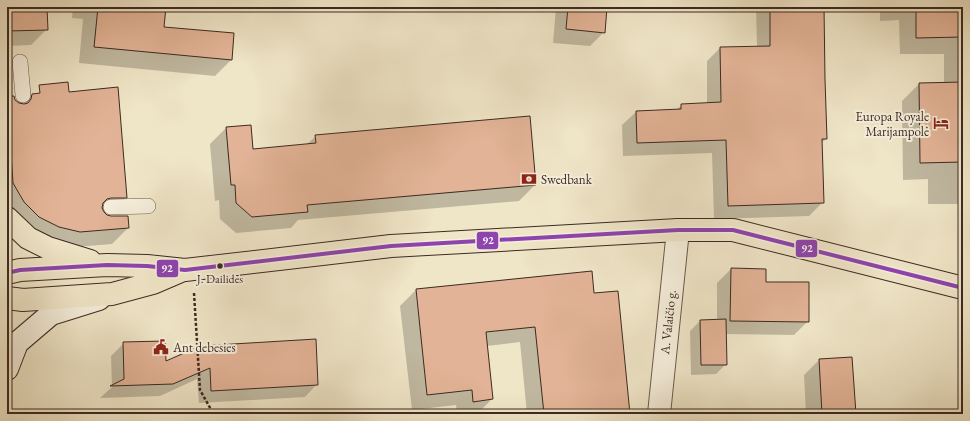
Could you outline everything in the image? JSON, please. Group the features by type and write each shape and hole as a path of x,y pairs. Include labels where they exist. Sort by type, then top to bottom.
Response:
{"highway":[{"path":"7,218 28,238 48,248 107,265"},
{"path":"7,273 20,270 107,265 189,269 391,246 678,230 733,230 963,288"},
{"path":"7,298 23,300 112,294 153,283 189,269"}],"street":[{"name":"A. Valaičio g.","path":"659,414 678,230"},
{"path":"7,369 17,343 51,314 112,294"}],"lane":[{"path":"20,62 23,95"},
{"path":"110,207 148,206"}],"path":[{"path":"189,269 200,390 214,413"}],"building":[{"path":"7,7 47,7 48,30 7,31"},
{"path":"98,7 166,7 164,27 234,33 232,60 94,47"},
{"path":"568,7 607,7 605,33 566,29"},
{"path":"770,7 824,7 827,139 822,139 824,203 728,206 726,140 637,143 636,111 681,109 681,104 721,102 720,47 770,46"},
{"path":"916,7 963,7 963,37 916,38"},
{"path":"68,82 69,92 118,87 127,198 107,199 103,203 102,208 107,215 128,216 129,228 80,232 59,227 39,217 24,202 13,183 7,96 14,96 15,100 24,104 28,103 32,94 40,93 39,85"},
{"name":"Europa Royale Marijampolė","path":"963,82 963,162 920,163 919,83"},
{"path":"530,116 536,185 307,205 308,212 252,217 236,203 235,185 231,185 226,127 251,125 253,149 316,143 315,135"},
{"path":"731,268 766,269 766,282 809,282 809,322 730,321"},
{"path":"592,271 594,293 618,291 630,414 544,414 535,327 486,332 493,399 473,402 472,390 427,395 416,289"},
{"path":"726,319 727,365 701,365 700,320"},
{"path":"316,339 318,385 211,391 210,368 173,384 110,386 124,379 123,342 165,341 166,361 200,346"},
{"path":"852,357 856,414 822,414 819,359"}],"transit line":[{"name":"92","path":"7,273 20,270 107,265 147,266 185,270 391,246 678,230 733,230 963,288"}],"place":[{"name":"Europa Royale Marijampolė","path":"941,123"},
{"name":"Swedbank","path":"529,179"},
{"name":"J. Dailidės","path":"220,266"},
{"name":"Ant debesies","path":"161,347"}]}
